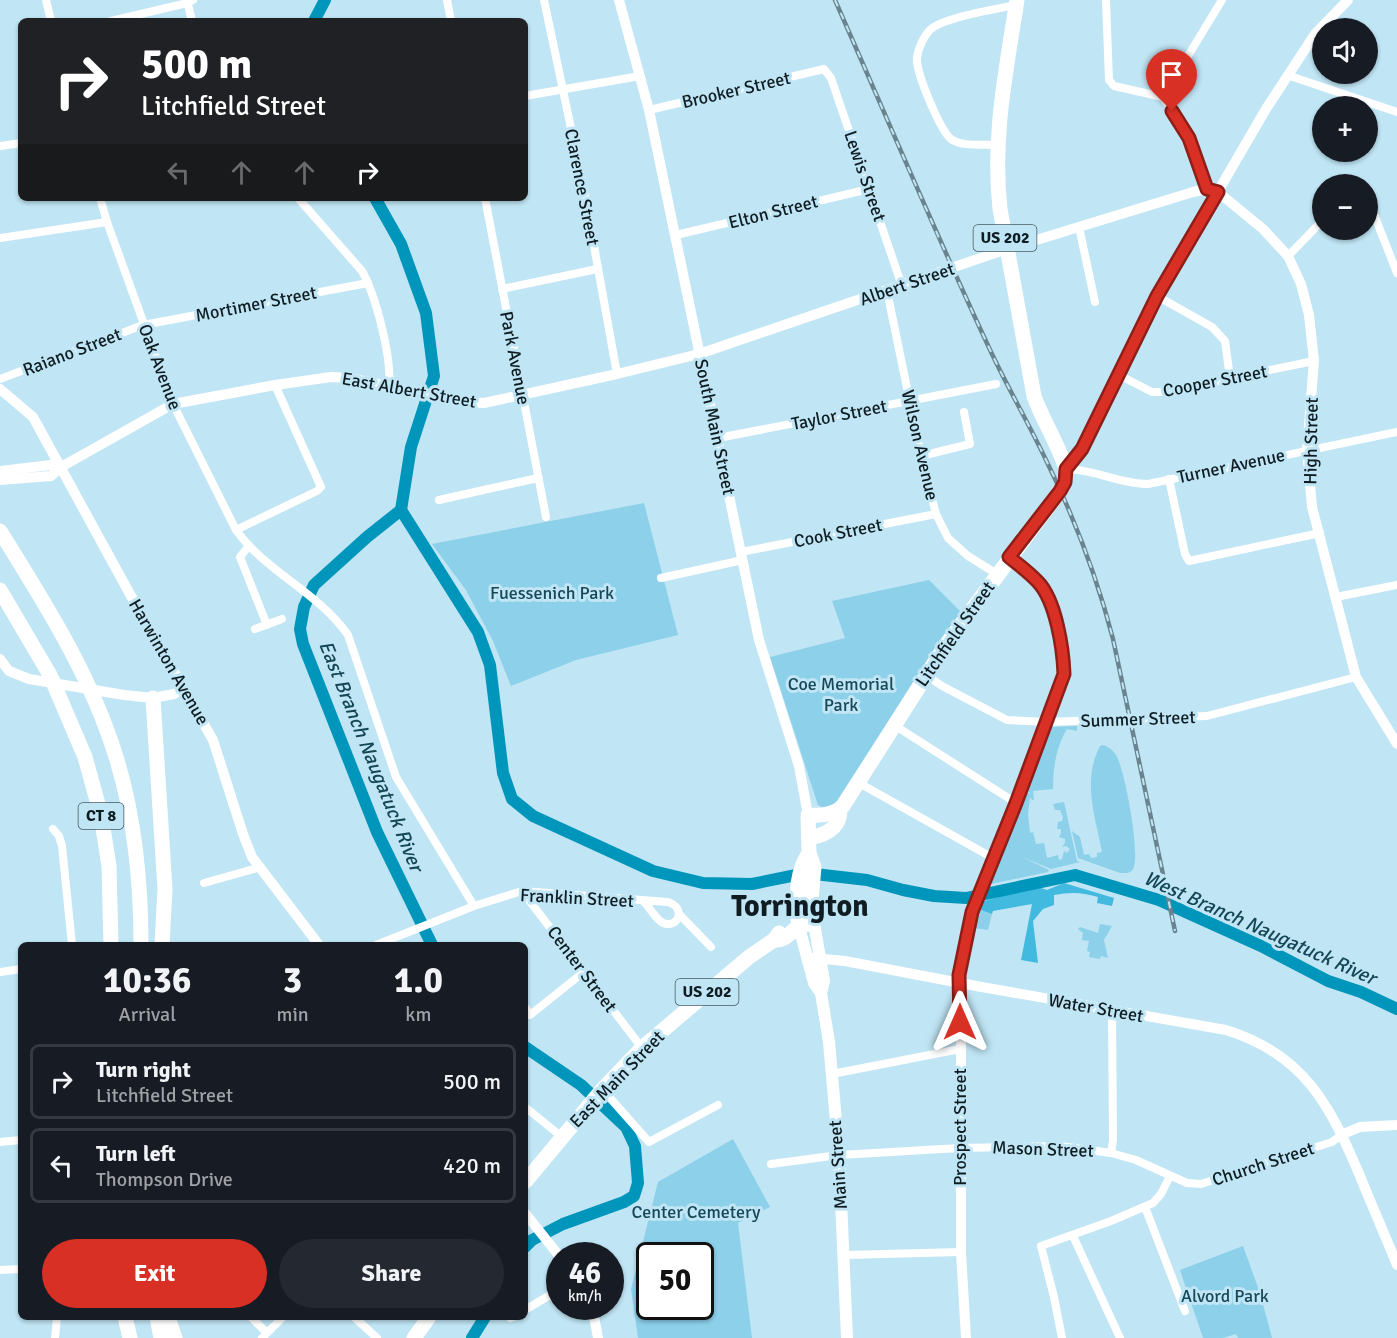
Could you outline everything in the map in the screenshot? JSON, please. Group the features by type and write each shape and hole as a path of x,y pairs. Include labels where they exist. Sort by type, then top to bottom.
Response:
{"highway":[{"name":"US 202","path":"1017,2 997,144 997,180 1034,396 1066,469"},
{"name":"Litchfield Street","path":"809,846 837,825 840,810 945,646 1060,491 1065,482 1066,469"},
{"name":"CT 8","path":"0,531 69,646 116,756 138,855 141,942"},
{"name":"CT 8","path":"0,590 50,675 85,757 101,816 109,866 111,942"},
{"path":"153,698 165,889 162,942"},
{"path":"808,815 824,815 840,810"},
{"name":"South Main Street","path":"808,815 809,846"},
{"name":"Main Street","path":"797,926 805,902 809,846"},
{"name":"Main Street","path":"805,902 814,923"},
{"name":"East Main Street","path":"528,1178 586,1109 642,1048 747,958 774,940 785,929 814,923"},
{"path":"118,1320 119,1338"},
{"path":"126,1320 130,1338"},
{"path":"158,1320 161,1338"},
{"path":"169,1320 175,1338"}],"main road":[{"name":"South Main Street","path":"619,0 649,110 759,640 799,766 808,815"},
{"name":"Litchfield Street","path":"1066,469 1082,449 1157,296 1287,75 1315,34 1348,0"},
{"path":"1207,189 1218,192"},
{"name":"Albert Street","path":"699,354 1007,249 1207,189"},
{"name":"High Street","path":"1218,192 1263,229 1288,256 1301,284 1309,315 1314,361 1307,450 1312,507 1356,677 1397,744"},
{"name":"East Albert Street","path":"0,480 51,476 61,467 173,404 275,385 331,377 349,378 464,402 484,403 699,354"},
{"name":"Harwinton Avenue","path":"0,389 33,417 213,740 252,856 317,942"},
{"path":"0,471 51,465 61,467"},
{"name":"Prospect Street","path":"966,1338 961,1252 960,1148 959,983 963,948 972,912 1064,674 1064,657 1049,597 1038,582 1009,557"},
{"path":"0,658 9,670 29,679 124,695 153,698 174,694 184,688"},
{"name":"Main Street","path":"814,923 824,981 821,993 832,1074 839,1155 847,1338"},
{"name":"Main Street","path":"797,926 815,984 821,993"},
{"name":"Water Street","path":"807,960 820,958 854,962 1226,1030 1261,1042 1289,1063 1328,1106 1397,1265"},
{"name":"Church Street","path":"1342,1134 1360,1127 1397,1125"},
{"path":"528,1217 548,1242"},
{"path":"595,1320 598,1338"}],"street":[{"path":"46,0 50,18"},
{"path":"447,0 450,18"},
{"name":"Clarence Street","path":"544,0 584,190 617,374"},
{"path":"1106,0 1109,80 1114,86 1163,97 1189,138 1207,189"},
{"path":"1163,97 1222,0"},
{"path":"123,18 189,1 192,18"},
{"path":"997,144 957,142 943,131 920,74 917,58 923,40 931,29 944,23 1017,2"},
{"name":"Brooker Street","path":"649,110 824,69"},
{"name":"Lewis Street","path":"824,69 831,78 903,286"},
{"path":"1287,75 1397,112"},
{"path":"528,95 640,76"},
{"path":"0,146 18,143"},
{"name":"Elton Street","path":"676,236 869,189"},
{"name":"Oak Avenue","path":"101,201 143,325 173,404 236,530 248,547 322,606 340,623 348,635 396,777 474,906"},
{"path":"301,201 362,271 368,283 378,314 389,367 389,386"},
{"name":"Park Avenue","path":"486,201 546,517"},
{"path":"0,238 107,222"},
{"path":"1378,225 1397,273"},
{"path":"1079,227 1095,302"},
{"path":"1288,256 1312,231"},
{"path":"501,289 597,269"},
{"name":"Mortimer Street","path":"143,325 368,283"},
{"name":"Wilson Avenue","path":"886,291 921,456 936,514 948,538 968,556 997,574"},
{"path":"1157,296 1212,327 1225,341 1230,378"},
{"name":"Raiano Street","path":"0,379 143,325"},
{"name":"Cooper Street","path":"1119,375 1152,392 1163,392 1314,361"},
{"name":"Taylor Street","path":"718,438 996,384"},
{"path":"236,530 321,487 275,385"},
{"path":"921,456 970,444 964,412"},
{"name":"Turner Avenue","path":"1066,469 1079,470 1132,484 1148,484 1397,432"},
{"path":"440,500 538,478"},
{"path":"1169,479 1185,554 1190,561 1320,533"},
{"name":"Cook Street","path":"661,578 742,556 936,514"},
{"path":"248,547 240,557 267,625"},
{"path":"1336,597 1397,585"},
{"path":"255,629 282,619"},
{"name":"Summer Street","path":"926,675 942,686 1007,720 1047,722 1207,716 1356,677"},
{"path":"894,725 1016,803"},
{"path":"859,783 993,858"},
{"path":"53,829 59,836 62,846 72,942"},
{"path":"204,883 261,867"},
{"name":"Franklin Street","path":"383,942 474,906 522,891 673,903 679,914 675,922 665,924 643,901"},
{"name":"Center Street","path":"522,891 642,1048"},
{"path":"679,914 711,947"},
{"path":"0,972 18,969"},
{"path":"528,1012 530,1015 585,971"},
{"path":"1111,1153 1113,1140 1112,1010"},
{"path":"832,1074 960,1049"},
{"path":"602,1091 649,1142 718,1105"},
{"path":"528,1109 562,1137"},
{"name":"Church Street","path":"1170,1176 1187,1183 1201,1184 1332,1142 1342,1134"},
{"path":"0,1143 18,1140"},
{"name":"Mason Street","path":"771,1164 839,1155 960,1148 1060,1146 1111,1153 1136,1160 1170,1176"},
{"path":"1062,1338 1041,1246 1073,1236 1158,1200 1170,1176"},
{"path":"1145,1207 1185,1311"},
{"path":"1073,1236 1120,1338"},
{"path":"844,1255 961,1252"},
{"path":"0,1270 18,1269"},
{"path":"528,1308 546,1297"},
{"path":"55,1338 57,1320"},
{"path":"253,1320 264,1335 280,1320"},
{"path":"357,1320 377,1338"}],"green space":[{"name":"Fuessenich Park","path":"644,503 678,635 576,660 511,686 493,641 466,590 432,544"},
{"name":"Coe Memorial Park","path":"929,580 961,612 834,805 824,808 818,805 770,657 845,638 832,601"},
{"path":"1077,726 1077,731 1067,729 1060,743 1053,789 1033,791 1034,800 1030,797 1028,814 1030,833 1033,832 1036,844 1044,843 1047,858 1058,855 1059,860 1062,859 1064,851 1067,853 1070,849 1066,846 1062,847 1065,839 1059,837 1061,829 1057,829 1058,822 1062,821 1063,817 1060,810 1055,810 1053,804 1064,802 1077,861 1080,862 1051,869 1020,856 1049,870 1048,872 991,884 1027,792 1031,795 1027,789 1051,727"},
{"path":"1103,745 1117,757 1128,796 1134,832 1135,861 1133,869 1127,873 1120,873 1078,858 1072,831 1080,837 1084,855 1089,854 1091,858 1097,857 1097,853 1102,852 1091,785 1095,759 1100,746"},
{"path":"981,910 992,914 988,930 974,928"},
{"path":"1100,924 1112,926 1104,940 1108,958 1101,956 1100,959 1089,957 1090,952 1087,951 1089,941 1082,940 1083,933 1078,929 1080,927 1098,933"},
{"name":"Center Cemetery","path":"733,1139 770,1207 738,1223 752,1338 638,1338 631,1289 636,1269 636,1320 714,1320 714,1242 643,1242 658,1182"},
{"name":"Alvord Park","path":"1243,1246 1260,1293 1272,1338 1238,1338 1236,1334 1223,1338 1203,1338 1180,1270"}],"shaded area":[{"path":"1064,883 1114,898 1112,906 1097,903 1098,897 1086,894 1054,895 1054,905 1043,909 1033,921 1038,963 1021,960 1032,904 993,911 992,914 981,910 984,901 1035,886 1047,890"}],"waterway":[{"path":"316,18 325,0"},
{"path":"377,201 401,244 426,313 434,376 411,447 401,510"},
{"name":"West Branch Naugatuck River","path":"401,510 478,632 490,665 503,773 512,799 533,816 653,871 703,883 752,884 806,873 867,880 934,896 966,898 1075,875 1159,900 1261,946 1328,981 1361,992 1397,1009"},
{"name":"East Branch Naugatuck River","path":"401,510 314,585 304,607 300,629 303,644 377,832 431,942"},
{"name":"East Branch Naugatuck River","path":"528,1049 581,1085 626,1127 635,1146 638,1183 634,1196 624,1202 563,1224 528,1244"},
{"name":"East Branch Naugatuck River","path":"472,1338 483,1320"}],"railway":[{"path":"835,0 932,222 999,367 1056,482 1084,548 1113,639 1175,931"}],"district":[{"name":"Torrington","path":"800,906"}],"route":[{"path":"960,1022 959,975 972,912 1064,674 1064,657 1049,597 1038,582 1009,557 1060,491 1065,482 1066,469 1082,449 1157,296 1218,192 1207,189 1189,138 1172,111"}]}
